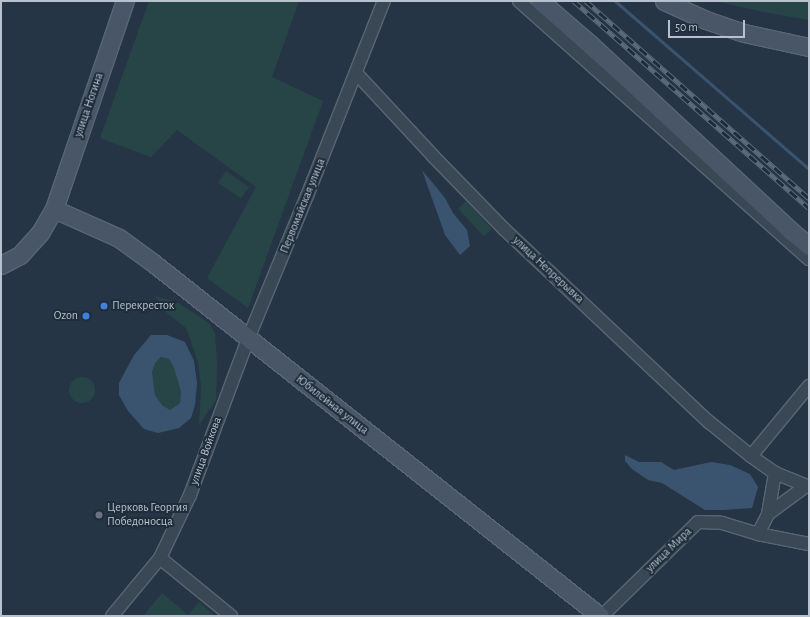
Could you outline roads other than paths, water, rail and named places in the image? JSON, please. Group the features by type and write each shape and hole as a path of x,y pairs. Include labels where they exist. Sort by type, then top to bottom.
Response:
{"street":[{"name":"улица Ногина","path":"2,262 20,255 40,233 54,209 125,1"},
{"name":"Первомайская улица","path":"248,339 384,1"},
{"path":"519,1 809,259"},
{"path":"540,1 591,45 792,232 809,246"},
{"path":"664,1 706,20 744,33 809,47"},
{"name":"улица Непрерывка","path":"356,72 433,156 504,229 709,422 751,456"},
{"name":"Юбилейная улица","path":"54,209 119,238 158,267 601,616"},
{"name":"улица Войкова","path":"112,616 160,558 190,495 248,339"},
{"path":"808,487 775,473 751,456 809,386"},
{"path":"758,534 768,514 775,473"},
{"path":"768,514 808,487"},
{"name":"улица Мира","path":"601,616 698,522 722,523 758,534 809,544"},
{"path":"160,558 231,616"}],"water":[{"path":"422,170 445,198 453,213 467,230 470,246 460,255 445,235"},
{"path":"151,335 167,335 185,342 194,361 197,383 195,405 191,418 179,428 158,433 144,429 128,411 119,395 119,383 134,355","holes":["161,357 169,359 174,368 181,392 180,403 170,410 162,405 155,395 152,372 155,363"]},
{"path":"625,455 639,462 661,462 674,470 711,462 730,465 750,474 758,487 752,508 705,510 662,483 648,480 632,469 625,461"}],"waterway":[{"path":"615,1 809,169"}],"railway":[{"path":"574,1 809,208"},
{"path":"586,1 809,198"}],"place":[{"name":"Перекресток","path":"104,306"},
{"name":"Ozon","path":"86,316"},
{"name":"Церковь Георгия Победоносца","path":"99,515"}]}
